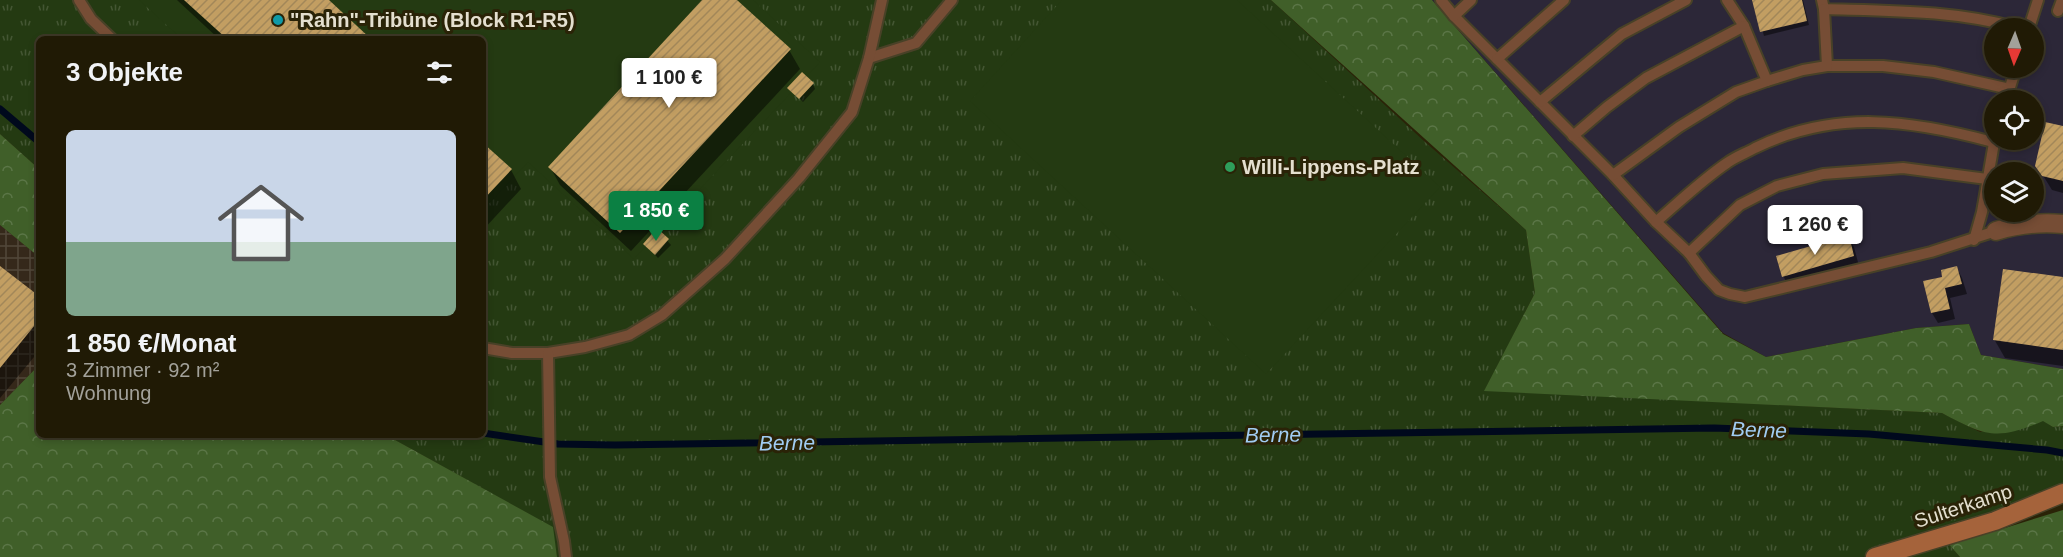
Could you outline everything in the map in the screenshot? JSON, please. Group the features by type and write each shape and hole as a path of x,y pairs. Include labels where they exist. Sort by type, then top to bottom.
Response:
{"street":[{"path":"1996,231 2032,223 2063,224"},
{"name":"Sulterkamp","path":"1880,556 1995,521 2063,493"}],"lane":[{"path":"79,0 91,19 109,36"},
{"path":"486,349 512,353 548,353 585,347 629,335 662,315 725,259 800,178 852,112 869,58 882,0"},
{"path":"869,58 916,43 952,0"},
{"path":"1441,0 1454,16 1689,253 1719,290 1745,297 1931,252 1974,240 1996,231"},
{"path":"1454,16 1471,0"},
{"path":"1497,59 1564,0"},
{"path":"1540,102 1622,34 1686,0"},
{"path":"1726,0 1744,26 1767,81"},
{"path":"2032,18 2037,0"},
{"path":"1827,66 1823,5 1950,15 1984,21"},
{"path":"1573,136 1606,107 1646,78 1744,26"},
{"path":"1612,175 1679,127 1736,92 1803,70 1827,66 1883,66 1934,72 2010,88 2013,78"},
{"path":"1656,222 1728,162 1779,136 1812,127 1854,121 1947,130 1984,137"},
{"path":"1689,253 1740,205 1777,186 1822,174 1903,168 1984,179"},
{"path":"1974,240 1984,199"},
{"path":"548,353 550,477 566,557"}],"shaded area":[{"path":"1432,0 2063,0 2063,369 1981,355 1969,324 1916,328 1766,357 1723,333"},
{"path":"0,225 36,255 36,368 0,405"}],"green space":[{"path":"0,0 1271,0 1425,142 1526,230 1535,293 1485,390 1942,413 1980,432 2043,420 2053,427 2063,426 2063,490 1863,557 557,557 552,527 391,438 486,438 486,36 36,36 36,166 0,134"},
{"path":"139,0 753,0 820,62 634,259 528,162 486,207 486,36 179,36"},
{"name":"Willi-Lippens-Platz","path":"1062,0 1237,0 1440,187 1266,374 970,101"},
{"path":"1271,0 1432,0 1723,334 1766,357 1916,328 1969,324 1981,355 2063,369 2063,426 2053,427 2043,421 2014,431 1991,433 1969,427 1942,413 1484,391 1535,293 1526,230"},
{"path":"0,134 36,166 36,255 0,225"},
{"path":"36,368 36,438 391,438 553,527 557,557 0,557 0,405"},
{"path":"2063,510 2063,557 1960,557 1947,542 2005,528"},
{"path":"1947,542 1960,557 1886,557"}],"building":[{"name":"\"Rahn\"-Tribüne (Block R1-R5)","path":"184,0 329,0 368,36 224,36"},
{"path":"702,0 737,0 791,49 620,233 548,167"},
{"path":"1752,0 1802,0 1807,21 1760,32"},
{"path":"802,72 814,83 799,99 787,88"},
{"path":"2045,122 2063,126 2063,181 2044,176 2044,162 2036,162 2039,150 2044,150"},
{"path":"486,146 512,169 486,197"},
{"path":"657,228 669,239 655,255 643,244"},
{"path":"1849,235 1854,256 1782,277 1776,256"},
{"path":"0,266 36,294 36,324 0,368"},
{"path":"1957,266 1962,284 1945,288 1950,309 1931,313 1923,281 1942,277 1941,270"},
{"path":"2003,269 2063,277 2063,350 1993,340"}],"waterway":[{"name":"Berne","path":"0,109 36,139"},
{"name":"Berne","path":"486,433 558,444 615,445 1714,428 1869,434 2063,453"}],"place":[{"name":"\"Rahn\"-Tribüne (Block R1-R5)","path":"278,20"},
{"name":"Willi-Lippens-Platz","path":"1230,167"}]}
